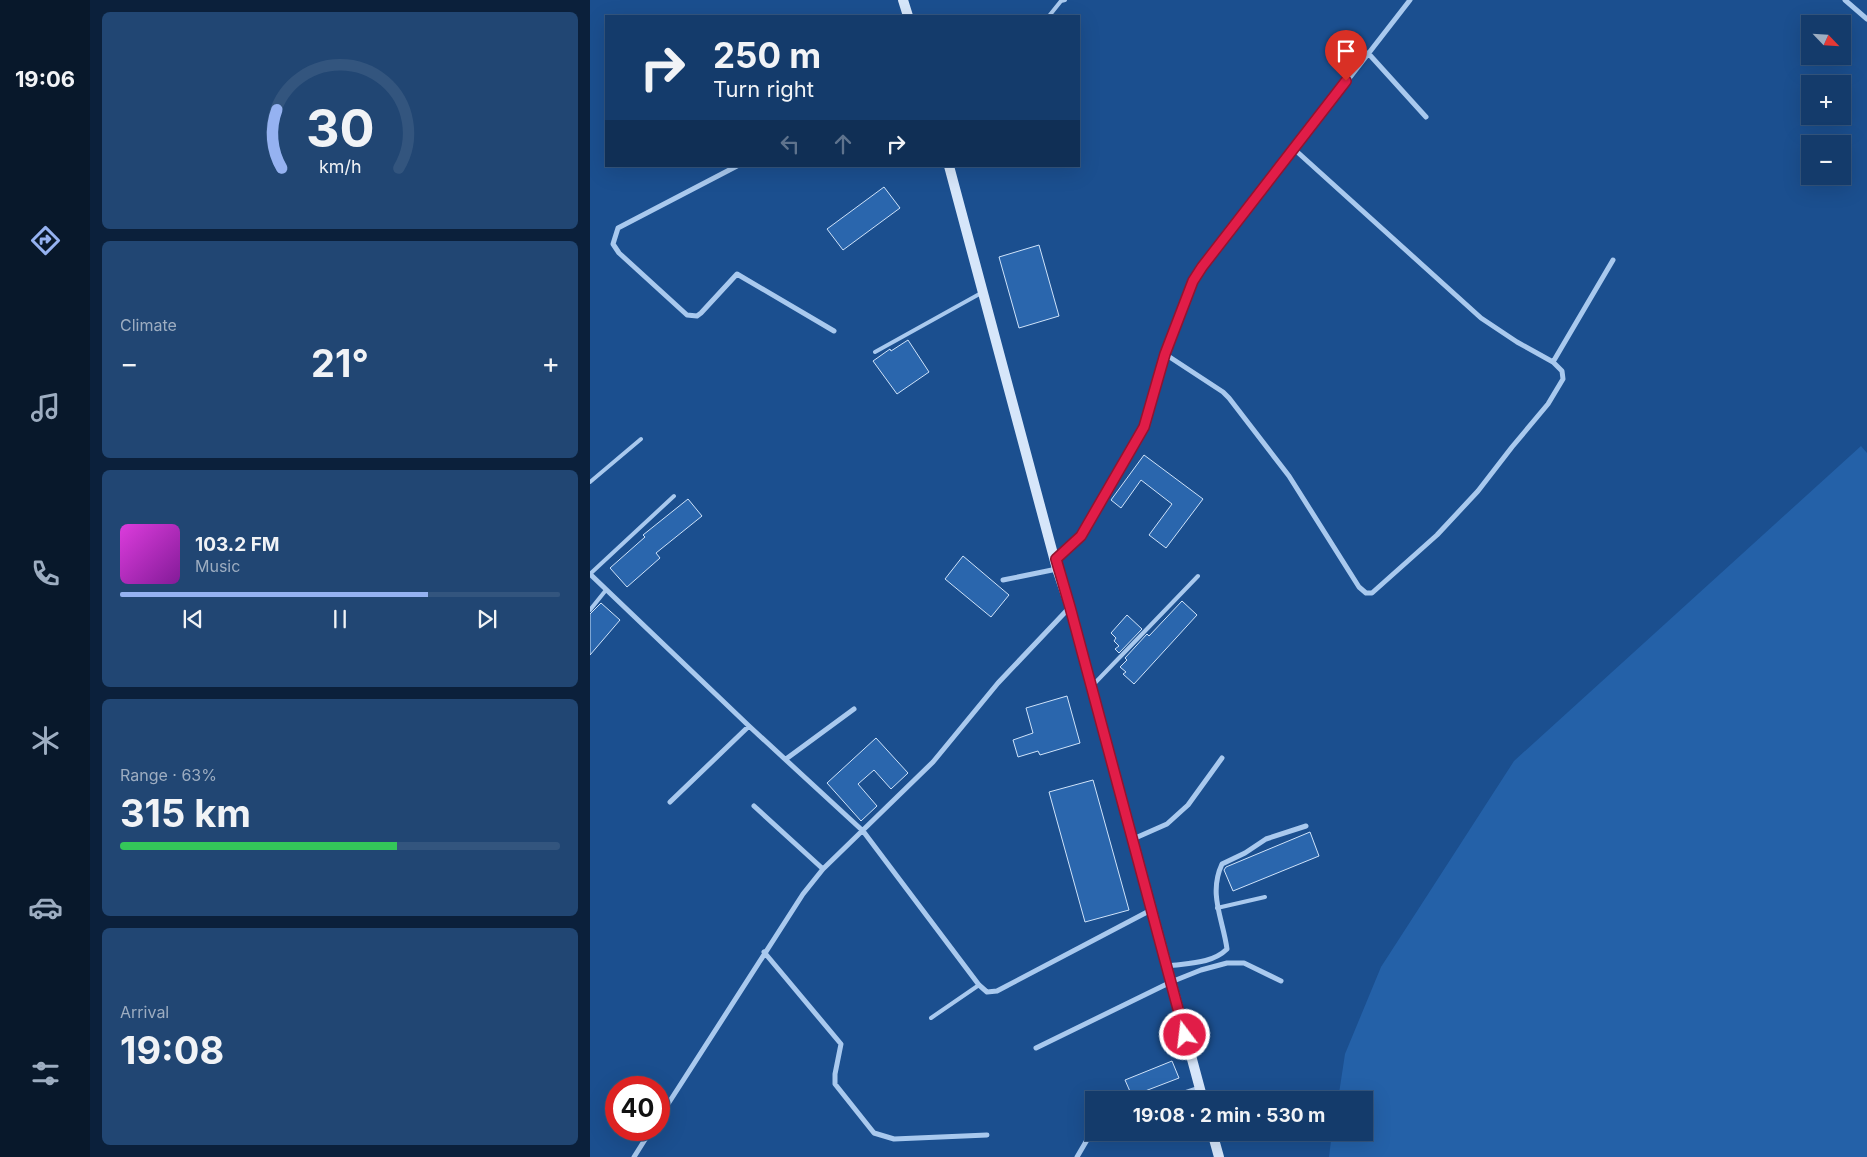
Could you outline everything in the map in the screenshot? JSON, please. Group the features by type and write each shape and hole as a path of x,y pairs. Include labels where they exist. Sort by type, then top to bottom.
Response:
{"street":[{"path":"903,0 908,15"},
{"path":"1003,580 1056,564 1081,536 1144,427 1165,354 1193,281 1410,0"},
{"path":"1845,0 1867,19"},
{"path":"1368,53 1426,117"},
{"path":"1165,354 1223,392 1229,398 1289,476 1359,587 1366,593 1372,592 1438,535 1478,491 1512,446 1548,404 1563,378 1562,371 1553,362 1517,342 1481,318 1294,149"},
{"path":"735,167 618,228 612,244 619,253 687,315 697,316 701,313 737,274 834,331"},
{"path":"949,167 1056,564 1070,607 1151,910 1168,966 1200,1091"},
{"path":"1553,362 1613,260"},
{"path":"590,574 862,831 987,992 997,991 1151,910"},
{"path":"670,1101 803,894 823,870 933,762 998,683 1070,607"},
{"path":"786,759 854,708"},
{"path":"670,802 749,726"},
{"path":"1133,839 1167,824 1188,805 1222,758"},
{"path":"754,806 823,870"},
{"path":"1168,966 1208,960 1227,949 1217,908 1216,889 1222,864 1245,853 1266,839 1306,826"},
{"path":"764,952 842,1044 835,1074 835,1084 874,1132 894,1139 987,1135"},
{"path":"1036,1048 1171,982 1228,962 1244,963 1282,981"},
{"path":"1190,1091 1199,1088"},
{"path":"634,1157 644,1141"},
{"path":"1077,1157 1086,1141"},
{"path":"1215,1141 1219,1157"}],"lane":[{"path":"1050,15 1061,1 1065,0"},
{"path":"875,352 983,292"},
{"path":"590,482 641,439"},
{"path":"590,574 674,496"},
{"path":"1092,687 1198,576"},
{"path":"590,610 606,590"},
{"path":"1217,908 1265,897"},
{"path":"931,1018 979,984"}],"shaded area":[{"path":"1861,446 1867,453 1867,1157 1329,1157 1331,1141 1373,1141 1373,1091 1339,1091 1345,1054 1381,967 1514,761"}],"building":[{"path":"884,187 900,208 843,250 827,229"},
{"path":"1039,245 1059,316 1019,328 999,257"},
{"path":"908,340 929,372 897,394 873,361 890,349 891,351"},
{"path":"1144,455 1203,499 1166,548 1149,535 1172,504 1141,480 1121,508 1111,500"},
{"path":"688,499 702,516 656,553 660,558 627,587 610,568 645,537 643,535"},
{"path":"963,556 1009,595 991,617 945,579"},
{"path":"1182,601 1197,615 1134,684 1123,674 1126,672 1120,667 1127,660 1125,658"},
{"path":"601,603 620,620 590,655 590,614"},
{"path":"1127,615 1142,629 1119,653 1115,649 1119,646 1114,641 1116,638 1111,633"},
{"path":"1067,696 1080,743 1040,755 1038,751 1018,757 1013,740 1033,733 1026,708"},
{"path":"876,738 908,773 891,789 874,770 858,784 877,806 861,821 827,783"},
{"path":"1093,780 1129,910 1085,922 1049,792"},
{"path":"1310,832 1319,856 1233,891 1224,870 1226,867"},
{"path":"1172,1061 1179,1078 1145,1091 1130,1091 1125,1080"}],"route":[{"path":"1185,1035 1070,607 1057,569 1056,559 1081,536 1144,427 1165,354 1193,281 1346,81"}]}
